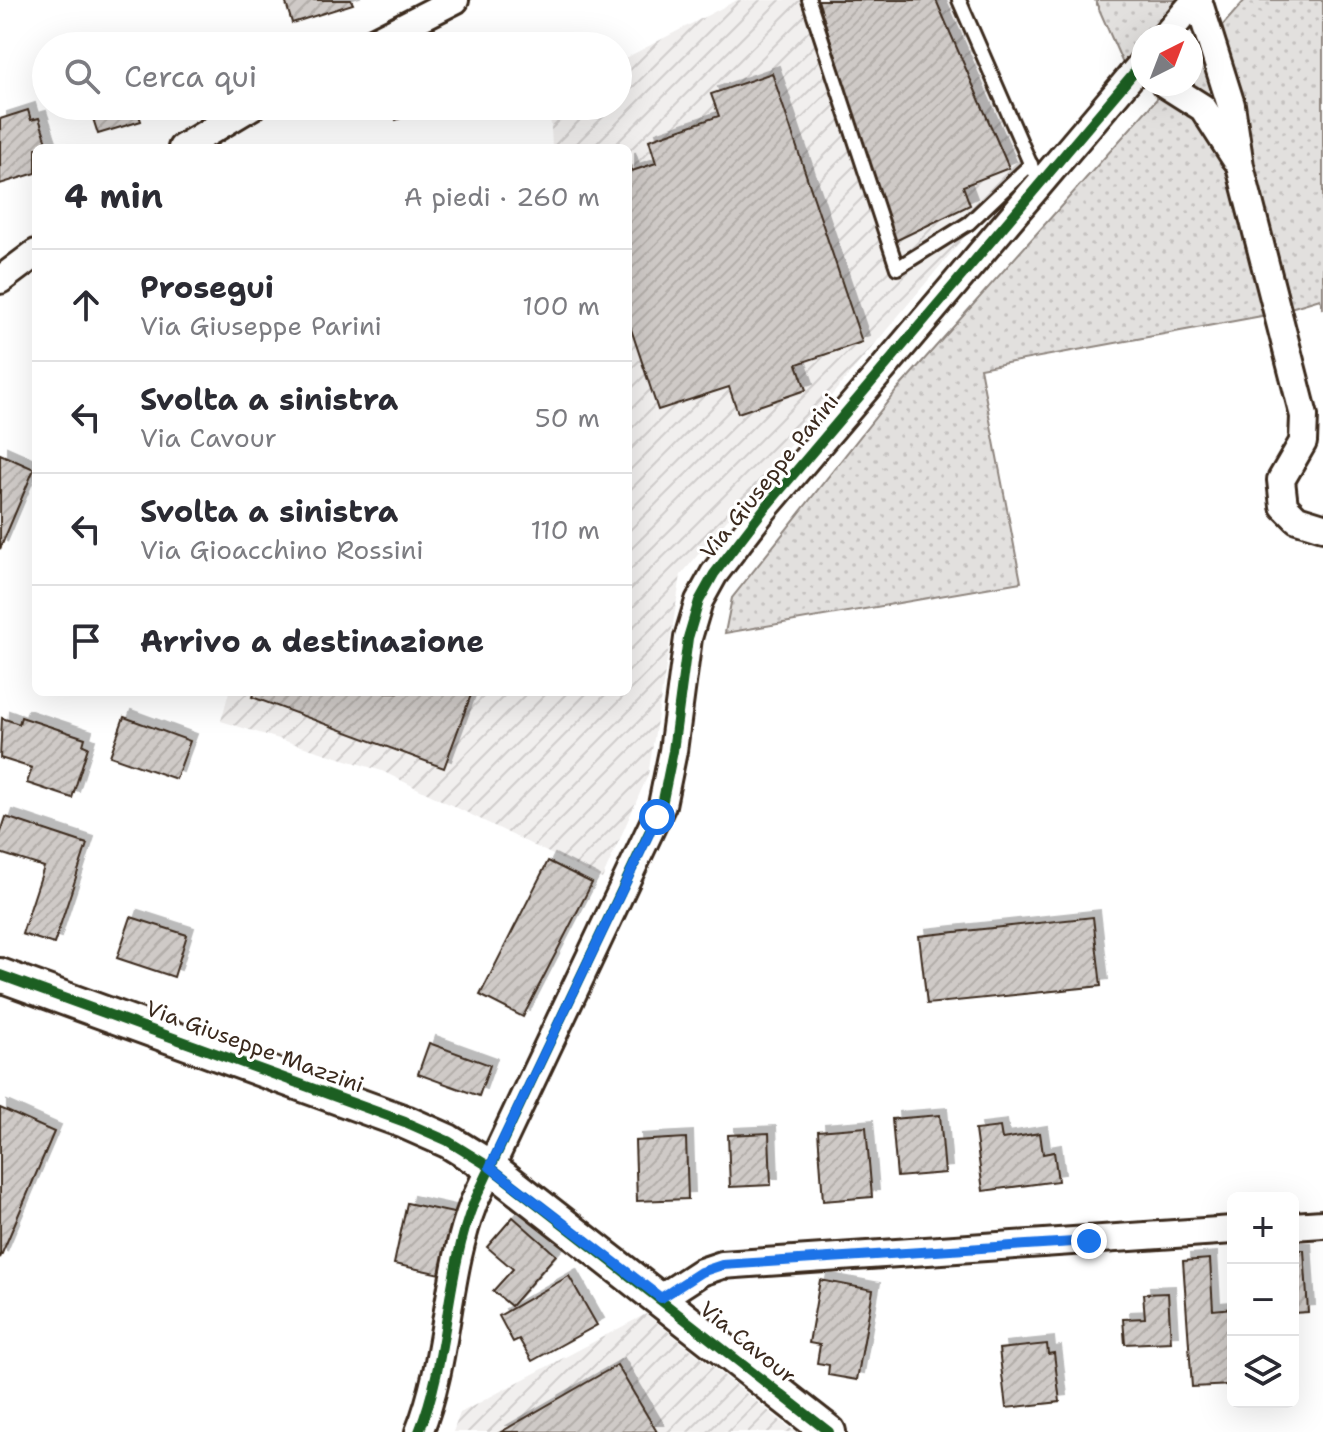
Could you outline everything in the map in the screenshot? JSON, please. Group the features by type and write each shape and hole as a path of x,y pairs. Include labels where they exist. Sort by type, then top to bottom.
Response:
{"street":[{"path":"392,32 455,0"},
{"path":"1176,24 1197,0"},
{"path":"1197,0 1231,105 1240,166 1304,416 1303,442 1281,480 1284,506 1297,519 1323,527"},
{"name":"Via Giuseppe Parini","path":"419,1432 439,1368 460,1238 490,1167 657,817 669,775 688,638 704,591 764,509 1035,174 1131,77"},
{"path":"1184,96 1203,108 1240,166"},
{"path":"189,144 229,120"},
{"path":"0,280 32,256"},
{"path":"1304,416 1323,434"},
{"name":"Via Giuseppe Mazzini","path":"0,975 416,1126 490,1167"},
{"name":"Via Cavour","path":"490,1167 829,1432"},
{"path":"1299,1226 1323,1224"},
{"path":"661,1298 690,1278 722,1265 1227,1230"}],"lane":[{"path":"809,0 897,268 969,223 1035,174 959,0"}],"shaded area":[{"path":"737,0 964,0 1029,160 681,575 648,775 602,879 382,771 221,721 228,696 632,696 632,144 552,144 551,120 632,120 632,55"},
{"path":"1095,0 1182,0 1162,24 1131,24 1131,61 1125,68"},
{"path":"1245,0 1323,0 1323,309 1320,299 1267,315 980,368 1021,582 725,633 732,598 897,390 1159,96 1203,96 1203,47"},
{"path":"646,1314 795,1432 453,1432 460,1413"}],"building":[{"path":"285,0 351,0 353,4 292,23"},
{"path":"818,0 936,0 1009,168 963,186 970,205 893,242"},
{"path":"772,73 862,342 797,364 806,390 738,413 729,387 658,410 632,332 632,171 656,163 649,140 719,116 711,94"},
{"path":"28,110 31,120 40,120 48,144 32,144 32,174 0,184 0,119"},
{"path":"94,120 141,121 98,134"},
{"path":"0,454 32,468 32,474 0,549"},
{"path":"252,696 471,696 444,768"},
{"path":"21,717 85,738 83,745 88,747 72,798 27,783 32,768 0,758 2,718 19,724"},
{"path":"124,717 190,741 176,779 110,756"},
{"path":"6,817 87,844 54,944 22,934 44,867 0,853 0,835"},
{"path":"548,861 592,883 523,1017 480,995"},
{"path":"131,917 187,935 174,977 117,958"},
{"path":"1093,917 1101,986 927,1004 919,936"},
{"path":"429,1043 490,1065 479,1096 418,1074"},
{"path":"0,1108 54,1132 0,1258"},
{"path":"940,1115 945,1173 897,1177 892,1119"},
{"path":"866,1127 872,1197 823,1201 818,1131"},
{"path":"1000,1127 1002,1139 1040,1133 1043,1154 1054,1152 1058,1181 983,1191 975,1130"},
{"path":"769,1133 771,1185 730,1187 728,1135"},
{"path":"686,1138 688,1199 637,1201 635,1141"},
{"path":"407,1203 458,1214 445,1275 394,1264"},
{"path":"513,1217 556,1255 511,1306 493,1291 513,1269 487,1247"},
{"path":"1299,1250 1304,1250 1308,1312 1299,1313"},
{"path":"1210,1259 1213,1310 1227,1309 1227,1385 1192,1387 1183,1261"},
{"path":"569,1276 597,1325 532,1361 519,1339 513,1342 499,1316"},
{"path":"820,1280 873,1290 857,1380 828,1375 829,1365 817,1363 820,1345 809,1343"},
{"path":"1168,1293 1171,1342 1125,1344 1123,1319 1145,1318 1143,1294"},
{"path":"1047,1344 1048,1354 1054,1353 1060,1402 1006,1408 999,1349"},
{"path":"617,1365 657,1432 501,1432"}],"cycle path":[{"path":"419,1432 436,1375 457,1259 474,1202 662,805 673,751 688,638 699,601 714,574 764,509 1131,76"},
{"path":"0,975 405,1122 448,1141 490,1167 829,1432"}],"route":[{"path":"657,817 490,1167 661,1298 680,1283 722,1265 1089,1241"}]}
